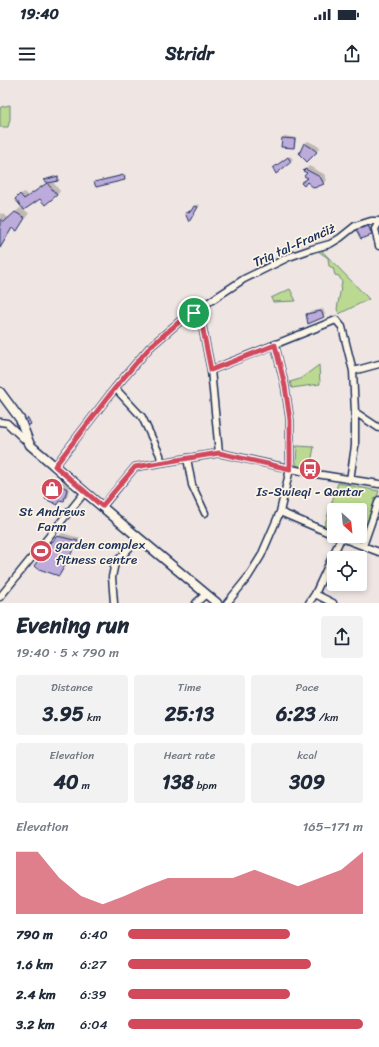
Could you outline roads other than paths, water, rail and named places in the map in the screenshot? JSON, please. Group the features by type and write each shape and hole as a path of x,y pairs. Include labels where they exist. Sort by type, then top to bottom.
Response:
{"street":[{"name":"Triq tal-Franċiż","path":"55,466 115,388 150,347 186,316 194,313 244,279 289,257 330,244 355,226 371,221 379,222"},
{"path":"379,222 375,229 379,246"},
{"path":"194,313 202,325 211,370 219,453"},
{"path":"211,370 336,320 342,327 353,371 355,446 350,480"},
{"path":"227,603 261,556 280,512 290,469 290,420 285,386 275,345"},
{"path":"353,371 379,364"},
{"path":"115,388 142,418 160,455 161,462"},
{"path":"0,392 20,419 30,445"},
{"path":"355,412 379,428"},
{"path":"0,422 7,423 30,445 138,538 217,603"},
{"path":"102,506 135,467 219,453 290,469 379,484"},
{"path":"187,458 192,484 205,513"},
{"path":"0,597 85,492"},
{"path":"363,546 379,500"},
{"path":"280,512 327,532"},
{"path":"114,603 112,577 114,562 138,538"},
{"path":"309,603 315,594 334,543"},
{"path":"355,543 379,552"},
{"path":"196,603 206,594"},
{"path":"315,594 334,603"}],"place":[{"name":"Is-Swieqi - Qantar","path":"310,469"},
{"name":"St Andrews Farm","path":"52,489"},
{"name":"garden complex fitness centre","path":"41,551"}]}
